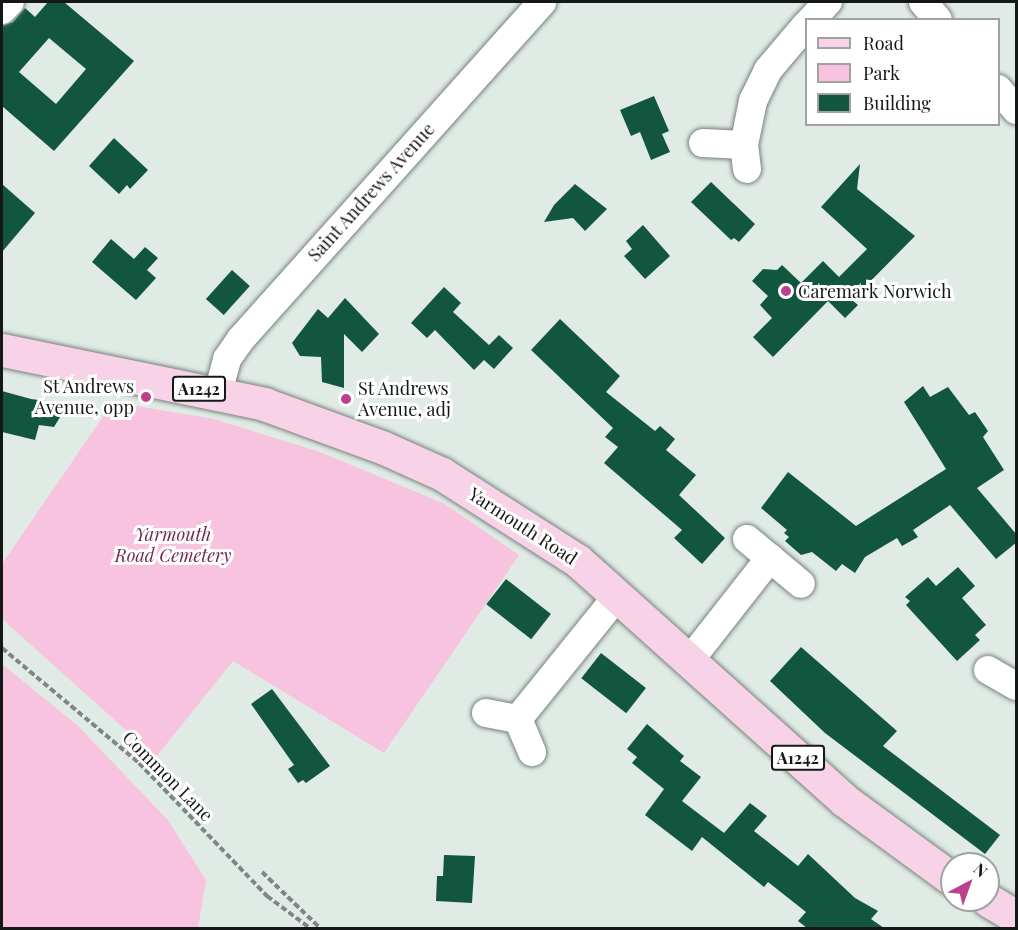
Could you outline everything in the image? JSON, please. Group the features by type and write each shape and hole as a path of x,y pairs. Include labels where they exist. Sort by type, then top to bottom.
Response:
{"main road":[{"name":"Yarmouth Road","path":"2,350 218,393 312,420 442,474 546,538 618,595 844,800 940,870"},
{"path":"1000,907 1017,917"}],"street":[{"path":"2,10 10,2"},
{"name":"Saint Andrews Avenue","path":"218,393 227,359 241,339 542,2"},
{"path":"813,18 828,2"},
{"path":"923,2 936,18"},
{"path":"703,142 745,157 753,101 768,70 805,27"},
{"path":"1000,90 1017,110"},
{"path":"747,539 801,584"},
{"path":"690,660 771,558"},
{"path":"518,718 618,595"},
{"path":"988,669 1017,686"},
{"path":"486,713 518,718"},
{"path":"518,718 532,752"}],"path":[{"name":"Common Lane","path":"2,648 139,763 267,896 310,928"},
{"path":"262,872 320,928"}],"green space":[{"name":"Yarmouth Road Cemetery","path":"113,402 214,419 320,452 445,504 519,555 384,753 233,661 156,757 2,619 2,564"},
{"path":"2,664 77,725 167,819 206,880 198,928 2,928"}],"building":[{"path":"48,2 64,2 134,61 54,151 2,106 2,26 13,22 25,8 35,17","holes":["49,38 86,69 56,104 19,72"]},
{"path":"654,96 669,131 662,134 670,152 651,160 640,132 631,136 620,110"},
{"path":"114,138 148,170 130,189 127,185 119,194 89,166"},
{"name":"Caremark Norwich","path":"860,164 857,189 915,236 852,300 858,305 845,318 828,301 773,357 753,337 772,318 760,305 768,296 752,281 763,269 777,270 782,265 801,283 823,261 839,277 867,249 821,207"},
{"path":"711,182 755,224 739,242 734,238 731,240 691,202"},
{"path":"2,184 35,213 2,252"},
{"path":"575,184 607,209 585,231 573,218 544,222 554,205"},
{"path":"643,225 670,256 645,279 624,256 632,249 626,241"},
{"path":"111,239 134,259 145,247 158,258 147,270 156,278 136,300 92,262"},
{"path":"232,270 250,286 224,315 206,299"},
{"path":"444,287 461,303 453,312 489,345 499,335 513,348 494,369 484,360 474,370 435,330 427,338 411,323"},
{"path":"345,298 379,334 362,352 344,334 344,388 322,382 321,357 300,356 292,343 318,309 328,318"},
{"path":"560,319 620,376 606,392 655,431 660,426 675,439 666,450 696,475 679,495 725,538 702,564 674,538 682,530 604,463 618,447 605,437 613,428 531,350"},
{"path":"923,386 930,397 948,387 969,415 975,412 988,431 983,437 1004,470 977,488 1017,535 1017,542 996,559 950,505 913,530 918,537 902,546 897,538 865,557 855,573 842,564 836,571 812,552 801,555 785,541 789,537 784,533 787,530 761,508 788,472 856,526 946,469 904,402"},
{"path":"2,391 31,399 68,404 54,427 39,425 35,440 2,432"},
{"path":"958,567 975,586 962,598 986,625 975,635 980,640 957,661 906,605 910,601 905,597 928,577 936,586"},
{"path":"506,579 551,614 531,639 486,604"},
{"path":"801,647 897,731 883,746 1000,835 987,852 982,852 825,733 770,681"},
{"path":"601,653 646,688 626,713 581,678"},
{"path":"272,689 330,766 306,783 303,780 298,783 288,769 294,765 251,704"},
{"path":"647,724 684,756 680,761 701,777 682,801 724,833 750,803 767,816 754,831 798,866 808,854 855,898 878,911 871,919 884,928 807,928 798,921 806,912 768,882 764,887 702,837 692,851 645,815 664,789 632,763 637,757 627,749"},
{"path":"444,855 475,856 472,903 436,901 437,876 443,876"}],"place":[{"name":"Caremark Norwich","path":"786,291"},
{"name":"St Andrews Avenue, opp","path":"146,397"},
{"name":"St Andrews Avenue, adj","path":"346,399"}]}
